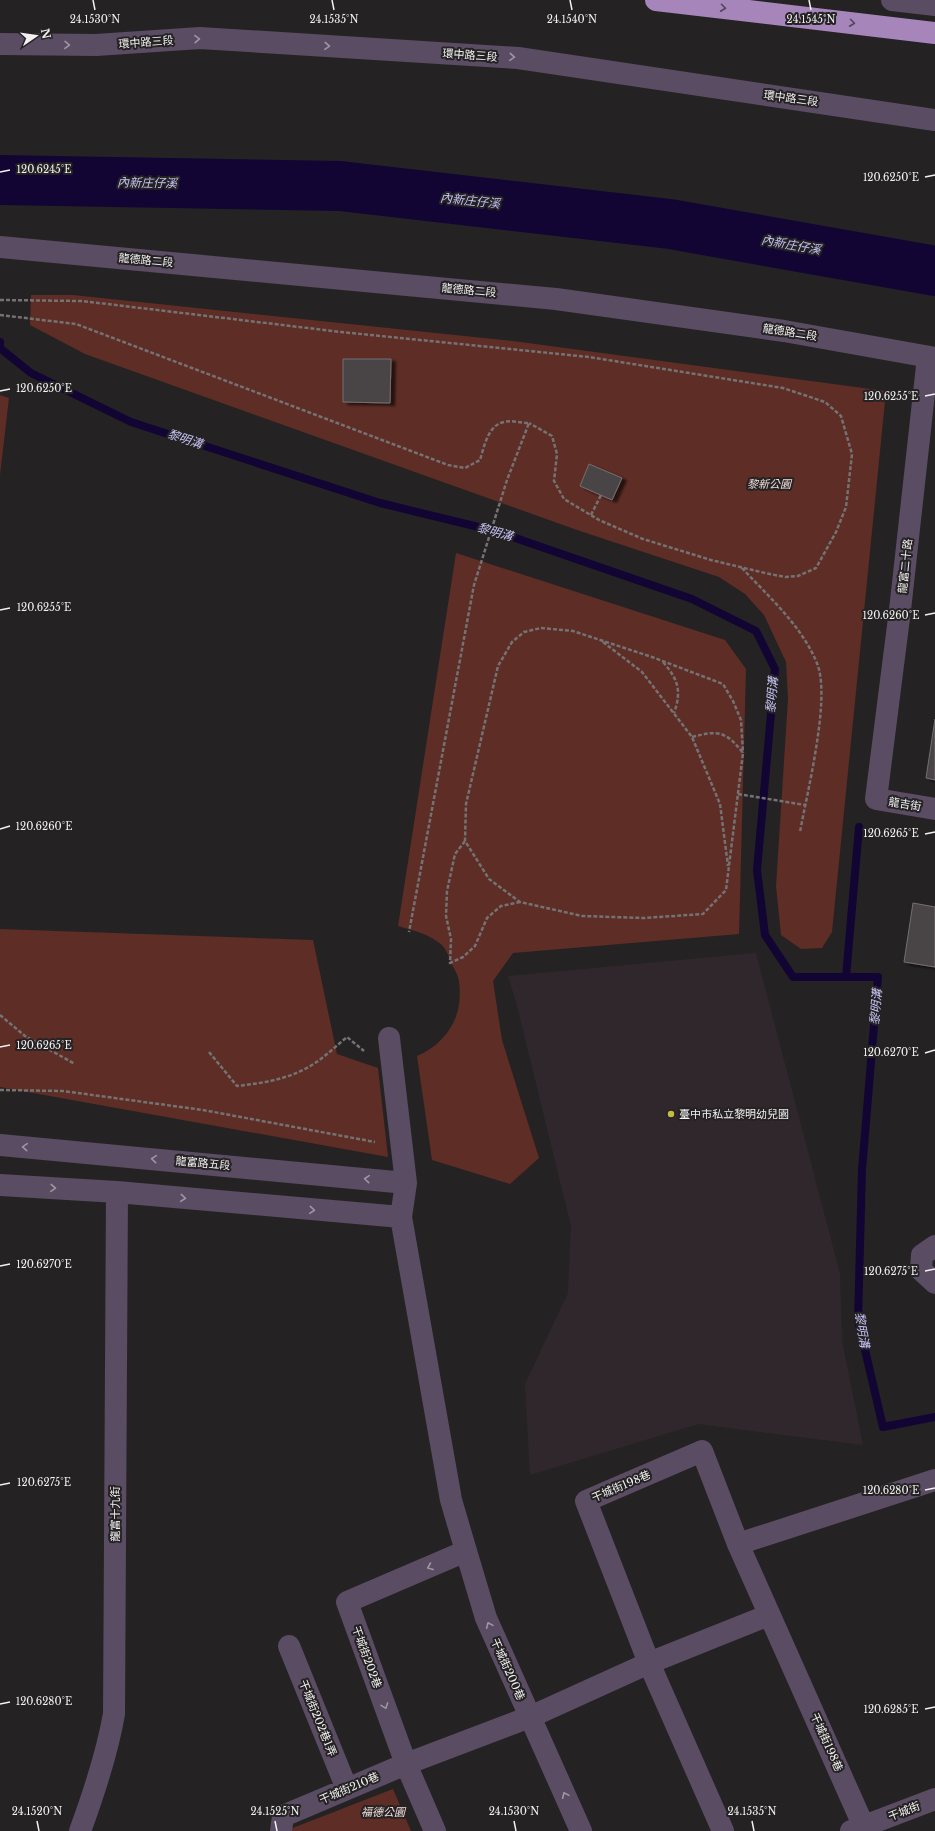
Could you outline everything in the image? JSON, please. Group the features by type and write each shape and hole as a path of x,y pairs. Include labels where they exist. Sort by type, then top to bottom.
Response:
{"highway":[{"path":"656,0 935,33"}],"street":[{"path":"892,0 935,5"},
{"name":"環中路三段","path":"0,44 96,45 200,38 518,58 935,120"},
{"name":"龍德路二段","path":"0,247 556,299 784,331 931,357"},
{"name":"龍富二十路","path":"876,799 931,357"},
{"name":"龍吉街","path":"876,799 935,809"},
{"name":"干城街200巷","path":"389,1038 406,1182 401,1217 451,1500 486,1618 581,1831"},
{"name":"龍富路五段","path":"0,1145 406,1182"},
{"path":"0,1185 118,1192 401,1217"},
{"name":"龍富十九街","path":"80,1831 110,1736 114,1714 118,1192"},
{"path":"935,1246 922,1255 921,1270 935,1283"},
{"name":"干城街198巷","path":"723,1831 649,1664 586,1501 702,1451 738,1544 769,1615 867,1828"},
{"path":"738,1544 935,1480"},
{"name":"干城街202巷","path":"436,1831 406,1764 347,1602 466,1551"},
{"path":"406,1764 530,1717 649,1664 769,1615"},
{"name":"干城街202巷1弄","path":"289,1646 347,1789"},
{"name":"干城街210巷","path":"281,1831 283,1816 406,1764"},
{"name":"干城街","path":"867,1828 935,1799"}],"path":[{"path":"0,300 82,301 341,332 589,357 783,388 826,402 841,416 852,454 846,507 836,532 816,568 798,576 785,577 742,567 643,539 591,515 564,499 554,481 557,454 552,436 529,423 503,422 494,427 485,442 480,460 465,468 448,465 76,324 0,315"},
{"path":"409,932 474,585 507,480 529,423"},
{"path":"591,515 602,495"},
{"path":"742,567 791,621 804,640 818,667 821,690 819,728 800,832"},
{"path":"542,628 573,631 601,640 723,684 733,701 741,720 743,753 726,890 703,914 644,918 582,916 520,902 489,879 465,841 466,804 498,666 512,642 524,632 542,628"},
{"path":"601,640 642,672 692,737 720,804 728,872"},
{"path":"662,661 673,674 678,687 678,700 674,713"},
{"path":"692,737 711,732 718,733 733,740 743,753"},
{"path":"738,794 805,805"},
{"path":"465,841 455,854 447,891 446,916 451,938 450,963 464,958 475,946 487,918 501,906 520,902"},
{"path":"0,1015 25,1036 75,1064"},
{"path":"209,1052 237,1086 263,1083 287,1077 314,1063 346,1038 364,1050 365,1058"},
{"path":"0,1090 63,1092 195,1109 375,1142 374,1134"}],"shaded area":[{"name":"臺中市私立黎明幼兒園","path":"756,953 840,1274 842,1341 863,1445 698,1424 530,1475 525,1384 568,1293 571,1226 516,1002 508,976"}],"green space":[{"name":"黎新公園","path":"31,295 73,295 513,341 886,391 832,932 822,948 801,949 781,935 776,886 788,699 786,662 764,615 745,594 719,577 577,530 85,354 30,325"},
{"path":"0,395 9,398 0,475"},
{"path":"456,553 725,640 746,669 739,934 513,953 493,981 502,1040 539,1158 510,1184 432,1160 417,1056 437,1044 451,1027 459,1006 459,980 447,952 441,944 424,934 398,926"},
{"path":"0,929 313,940 337,1054 378,1068 388,1157 0,1087"},
{"name":"福德公園","path":"393,1789 411,1831 290,1831 290,1829"}],"building":[{"path":"343,359 391,359 390,403 343,402"},
{"path":"589,464 622,478 612,500 580,486"},
{"path":"935,719 935,780 926,778"},
{"path":"913,903 935,907 935,967 904,962"}],"waterway":[{"name":"內新庄仔溪","path":"0,180 340,186 670,224 935,271"},
{"name":"黎明溝","path":"0,342 0,348 31,373 131,422 380,503 495,531 692,599 756,631 775,669 757,870 765,935 793,977 878,977 862,1170 858,1320 883,1427 935,1417"},
{"path":"846,977 859,827"}],"place":[{"name":"臺中市私立黎明幼兒園","path":"671,1114"}]}
